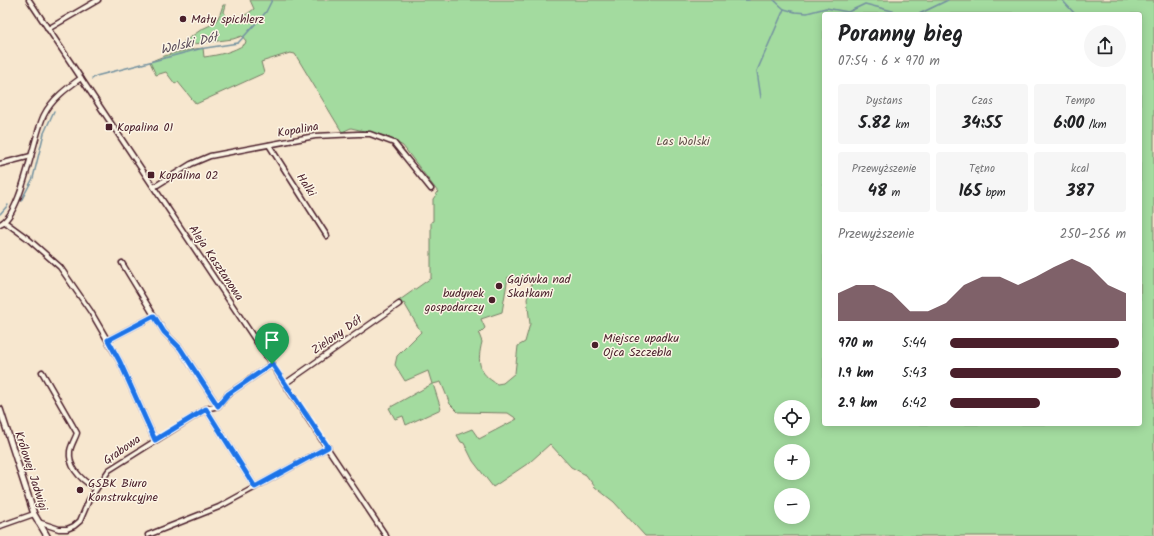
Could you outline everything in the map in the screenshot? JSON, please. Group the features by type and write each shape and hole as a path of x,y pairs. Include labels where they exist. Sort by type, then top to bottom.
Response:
{"street":[{"name":"Aleja Kasztanowa","path":"29,0 286,383 386,536"},
{"path":"48,28 98,0"},
{"path":"81,78 55,99 44,115 21,190 2,223 27,238 60,267 108,340 120,362 155,440"},
{"name":"Kopalina","path":"154,187 190,164 204,158 315,136 370,134 394,143 431,189"},
{"name":"Halki","path":"269,145 327,236"},
{"path":"0,164 31,156"},
{"path":"122,263 164,332 180,348 218,406 228,394 272,364"},
{"name":"Zielony Dół","path":"286,383 399,304"},
{"path":"108,340 154,316"},
{"path":"42,372 77,433 70,451 71,462 76,472 96,489"},
{"name":"Grabowa","path":"38,522 59,529 72,527 80,521 96,489 111,468 206,409 218,406"},
{"name":"Królowej Jadwigi","path":"0,409 34,514 47,536"},
{"path":"206,409 255,487"},
{"path":"148,535 219,507 328,447"},
{"path":"0,526 34,514"}],"green space":[{"name":"Las Wolski","path":"250,0 1154,0 1154,536 645,536 614,502 595,487 586,475 571,467 550,444 530,462 493,487 473,461 464,443 461,442 457,435 472,429 479,439 517,419 508,413 458,412 450,404 441,382 433,384 441,409 406,425 403,416 395,419 389,408 432,384 428,371 405,381 395,365 397,356 421,332 404,303 399,307 397,302 431,278 431,222 433,221 433,199 438,192 403,146 386,136 351,128 342,132 295,54 290,53 261,62 264,73 196,104 178,82 175,84 166,72 156,75 150,62 162,57 182,51 203,48 204,57 231,51 245,44 246,41 242,36 233,39 178,46 202,29 215,23 223,5 226,5 224,12 230,22 254,9","holes":["508,277 532,283 527,299 530,324 525,342 518,346 515,373 503,383 497,384 486,376 480,366 482,342 479,334 485,328 481,319 502,312"]}],"waterway":[{"name":"Wolski Dół","path":"92,79 96,76 199,49 238,43 266,12 272,0"},
{"name":"Wolski Dół","path":"740,0 749,0"},
{"name":"Wolski Dół","path":"774,0 784,9 795,12 807,13 826,8 848,12"},
{"name":"Wolski Dół","path":"923,12 948,0"},
{"path":"1062,0 1073,12"},
{"name":"Wolski Dół","path":"848,12 865,4 896,12"},
{"path":"761,98 757,71 784,9"},
{"path":"21,201 33,178 44,133 54,111"},
{"path":"0,214 8,205"}],"place":[{"name":"Mały spichlerz","path":"183,19"},
{"name":"Kopalina 01","path":"109,127"},
{"name":"Kopalina 02","path":"151,175"},
{"name":"Gajówka nad Skałkami","path":"499,286"},
{"name":"budynek gospodarczy","path":"492,300"},
{"name":"Miejsce upadku Ojca Szczebla","path":"595,345"},
{"name":"GSBK Biuro Konstrukcyjne","path":"80,490"}],"route":[{"path":"154,316 164,332 180,348 218,406 228,394 272,364 328,447 255,487 206,409 155,440 120,362 108,340 154,316"}]}
